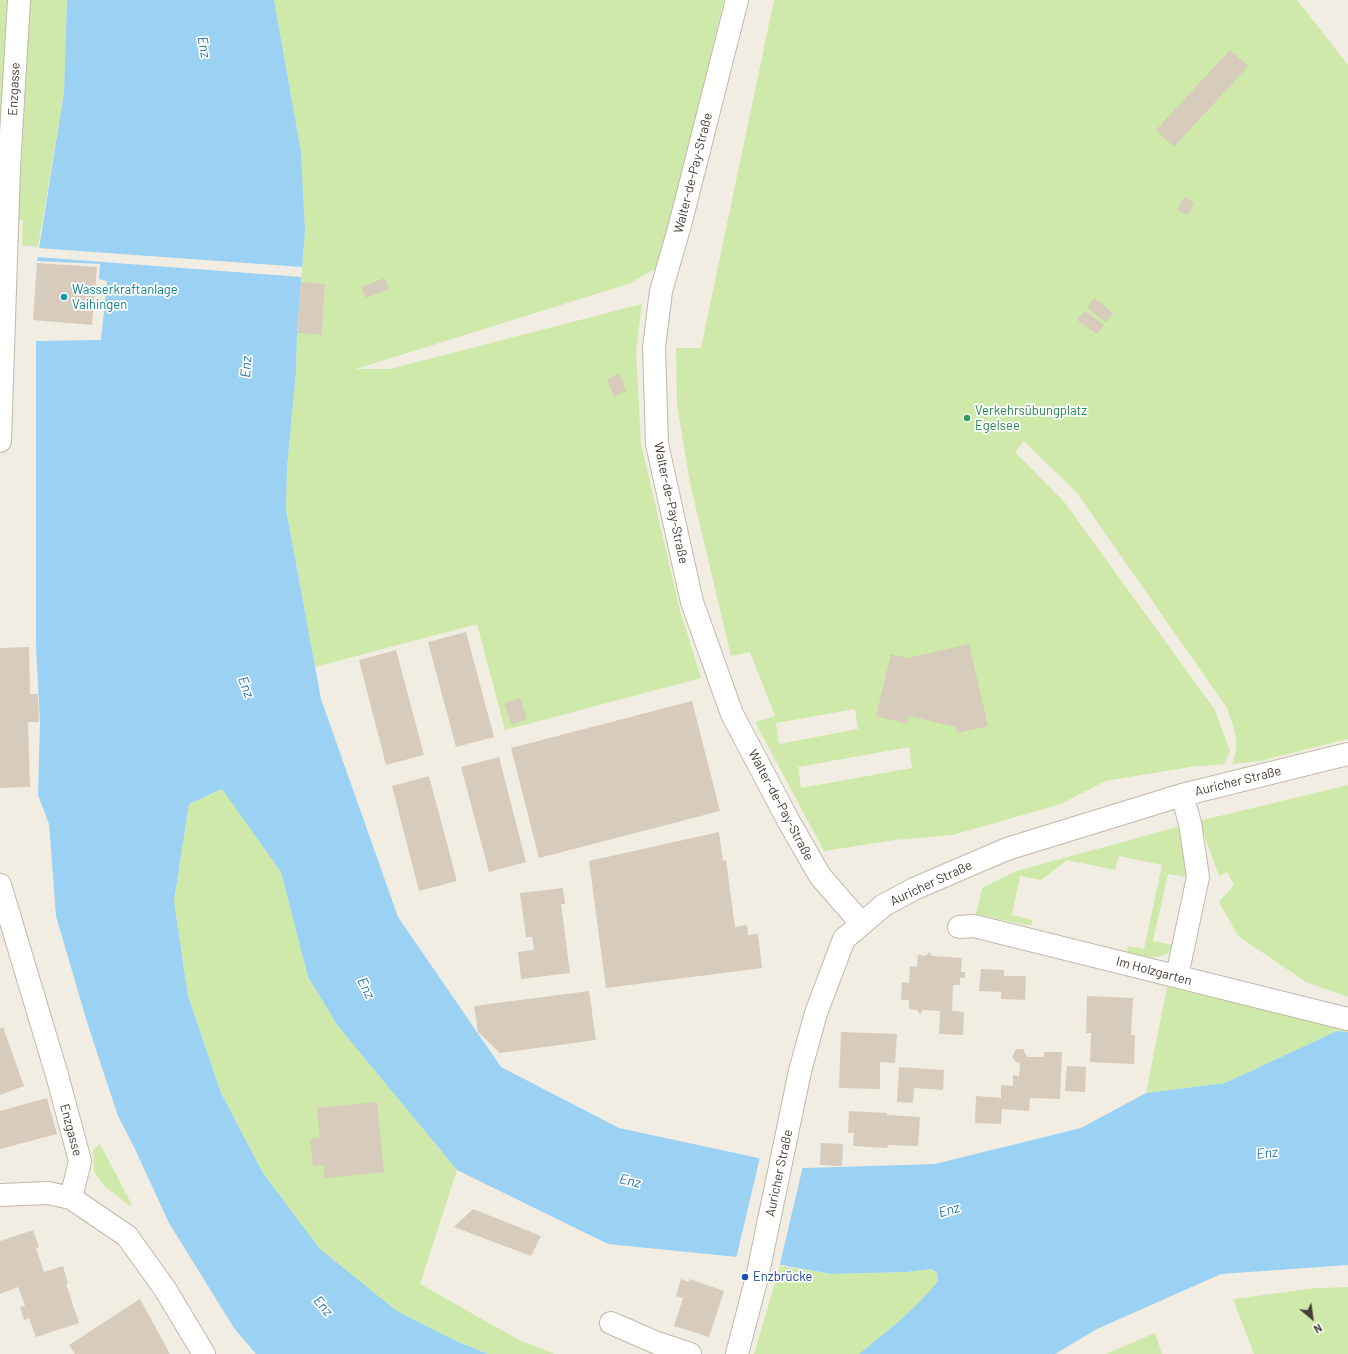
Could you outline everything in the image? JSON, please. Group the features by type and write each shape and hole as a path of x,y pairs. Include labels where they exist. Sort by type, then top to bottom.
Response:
{"street":[{"name":"Enzgasse","path":"0,442 9,166 19,0"},
{"name":"Walter-de-Pay-Straße","path":"737,0 680,225 658,292 654,347 658,444 692,602 710,656 732,714 788,820 820,876 862,923"},
{"name":"Auricher Straße","path":"737,1354 783,1156 800,1071 816,1013 844,939 884,905 916,888 1007,849 1182,795 1348,754"},
{"path":"1177,976 1198,877 1190,823 1182,795"},
{"name":"Enzgasse","path":"0,885 57,1075 80,1161 71,1198"},
{"name":"Im Holzgarten","path":"959,927 974,926 1348,1019"},
{"path":"0,1195 48,1193 71,1198 127,1236 165,1289 204,1354"},
{"path":"611,1323 657,1343 690,1354"}],"green space":[{"path":"0,0 67,0 64,92 38,247 22,245 23,220 0,219"},
{"path":"274,0 724,0 660,266 628,284 356,369 390,369 642,304 636,351 641,444 680,610 701,678 505,730 477,624 315,667 286,509 287,468 296,372 297,333 322,335 325,285 301,282 305,231 301,153"},
{"path":"774,0 1297,0 1348,65 1348,739 1260,761 1232,764 1236,749 1236,736 1227,708 1077,493 1024,441 1015,452 1065,503 1215,710 1230,751 1224,764 1190,767 1105,781 1061,804 953,835 894,840 824,851 755,722 775,716 750,652 731,656 690,483 677,405 676,348 701,348","holes":["855,709 858,729 779,744 776,723","909,747 912,768 801,788 798,767"]},
{"path":"1348,785 1348,997 1306,982 1238,936 1219,902 1234,885 1227,872 1219,876 1199,821"},
{"path":"223,789 281,872 308,977 338,1026 457,1170 420,1284 519,1340 555,1354 488,1354 454,1340 397,1311 320,1249 263,1173 221,1093 188,996 174,901 189,804"},
{"path":"1181,826 1187,877 1168,874 1153,941 1173,945 1170,951 1165,955 1153,957 1127,952 1128,946 1144,949 1162,865 1119,856 1115,870 1067,860 1041,880 1020,876 1012,915 1033,920 1031,926 976,914 982,888 1016,871"},
{"path":"1167,987 1348,1029 1348,1032 1337,1031 1225,1083 1146,1093"},
{"path":"100,1144 132,1205 130,1206 104,1186 94,1171 93,1150"},
{"path":"780,1266 831,1274 907,1272 931,1269 937,1274 938,1281 929,1293 899,1321 859,1354 754,1354"},
{"path":"1348,1287 1348,1354 1254,1354 1233,1299 1317,1288"},
{"path":"1155,1333 1162,1354 1106,1354"}],"water":[{"name":"Enz","path":"67,0 274,0 301,152 305,231 297,333 296,372 287,468 286,509 321,699 398,917 501,1067 619,1128 805,1168 935,1164 1081,1128 1146,1093 1225,1083 1337,1031 1348,1032 1348,1265 1221,1274 1097,1329 1055,1354 859,1354 920,1301 938,1281 937,1273 931,1269 907,1272 831,1274 737,1257 608,1244 457,1170 338,1026 308,977 281,872 222,789 189,804 174,901 188,996 221,1093 263,1173 320,1249 397,1311 454,1340 488,1354 256,1354 234,1328 169,1223 118,1116 87,1022 56,916 49,824 38,795 40,722 36,647 36,341 101,340 107,281 99,279 100,264 37,261 64,92"}],"pier":[{"path":"38,248 302,267 302,272 301,277 37,257"},
{"path":"760,1157 803,1166 779,1268 736,1259"}],"building":[{"path":"1230,50 1248,66 1174,147 1156,130"},
{"path":"1184,197 1194,202 1188,215 1177,210"},
{"name":"Wasserkraftanlage Vaihingen","path":"37,263 97,267 92,325 33,320"},
{"path":"385,278 389,289 366,298 361,287"},
{"path":"301,282 325,284 322,335 297,333"},
{"path":"1094,298 1113,313 1106,322 1087,308"},
{"path":"1085,311 1104,325 1097,334 1077,320"},
{"path":"619,373 626,391 614,397 607,379"},
{"path":"466,632 494,737 456,747 428,642"},
{"path":"969,644 988,726 957,733 956,727 909,716 907,724 876,716 891,654 908,658"},
{"path":"29,647 30,694 38,694 39,722 28,722 30,787 0,788 0,648"},
{"path":"396,650 424,755 386,765 359,660"},
{"path":"520,698 527,719 512,725 504,703"},
{"path":"692,701 720,811 539,858 511,748"},
{"path":"499,757 526,862 489,872 461,767"},
{"path":"429,776 457,881 419,891 392,786"},
{"path":"719,832 723,861 726,860 735,927 747,925 748,935 758,934 762,968 606,988 589,861"},
{"path":"563,888 565,904 561,904 570,973 521,979 518,952 534,950 532,937 526,937 520,893"},
{"path":"929,952 932,956 962,958 961,972 965,972 965,978 960,978 960,985 953,985 952,1011 964,1012 963,1035 939,1034 940,1011 923,1010 920,1014 917,1010 909,1009 909,1000 901,1000 902,982 909,983 910,966 917,967 918,955 926,956"},
{"path":"981,969 1004,970 1004,976 1026,976 1025,1000 1001,999 1001,992 979,991"},
{"path":"589,991 596,1040 500,1053 478,1032 474,1006"},
{"path":"1087,996 1133,998 1131,1035 1135,1035 1134,1064 1090,1062 1091,1033 1086,1033"},
{"path":"3,1027 24,1086 0,1095 0,1029"},
{"path":"841,1032 897,1034 895,1063 880,1062 880,1089 839,1088"},
{"path":"1016,1049 1023,1049 1027,1057 1044,1057 1044,1052 1062,1052 1060,1099 1030,1098 1029,1111 1002,1109 1001,1124 975,1123 976,1096 1001,1098 1001,1085 1013,1086 1013,1075 1019,1076 1020,1063 1016,1062 1012,1057"},
{"path":"1067,1066 1086,1067 1085,1092 1065,1091"},
{"path":"899,1067 944,1070 943,1090 914,1088 913,1103 897,1102"},
{"path":"47,1098 57,1134 0,1149 0,1111"},
{"path":"377,1102 384,1172 325,1178 323,1165 313,1166 310,1139 320,1138 317,1108"},
{"path":"849,1111 887,1113 887,1115 920,1117 918,1146 888,1145 887,1148 853,1146 854,1133 848,1133"},
{"path":"821,1143 843,1144 842,1166 820,1165"},
{"path":"473,1209 541,1236 531,1256 454,1227"},
{"path":"33,1230 39,1247 36,1248 44,1272 63,1266 68,1283 66,1284 79,1323 36,1337 29,1318 24,1320 20,1307 25,1306 18,1287 0,1294 0,1241"},
{"path":"681,1279 689,1282 689,1279 724,1291 709,1337 674,1326 683,1298 676,1296"},
{"path":"140,1299 170,1354 75,1354 69,1345"}],"place":[{"name":"Wasserkraftanlage Vaihingen","path":"64,297"},
{"name":"Verkehrsübungplatz Egelsee","path":"967,418"},
{"name":"Enzbrücke","path":"745,1277"}]}
